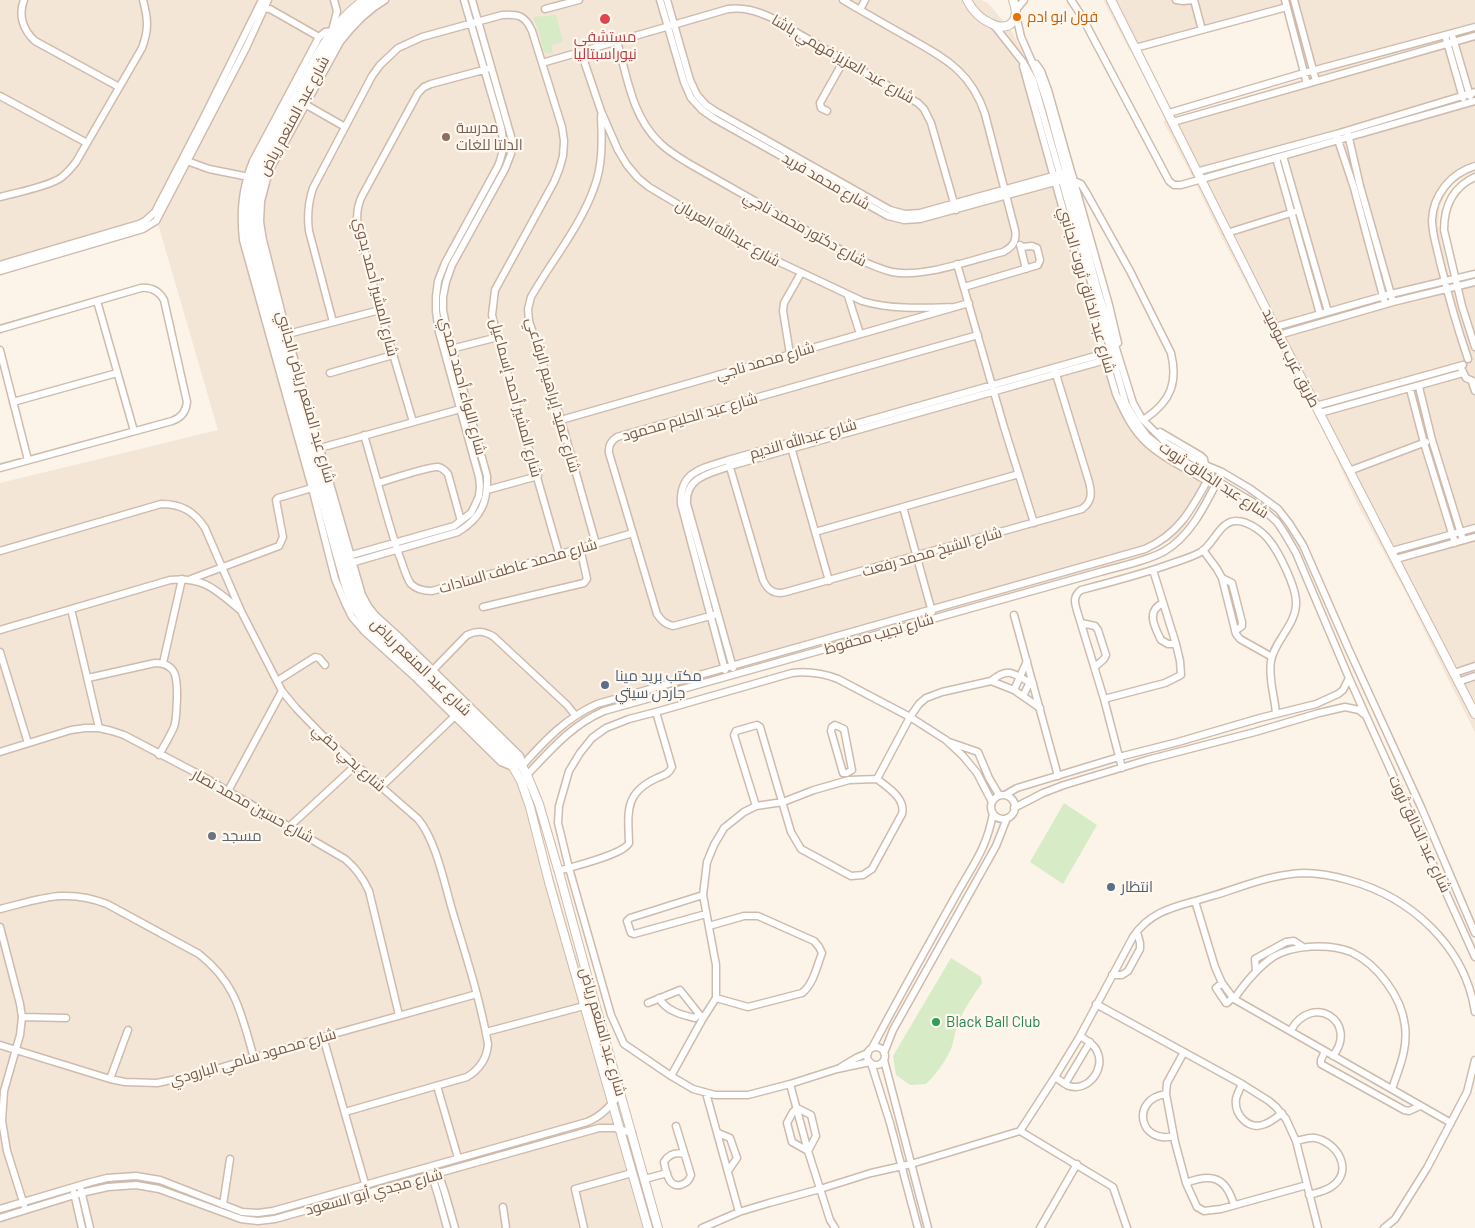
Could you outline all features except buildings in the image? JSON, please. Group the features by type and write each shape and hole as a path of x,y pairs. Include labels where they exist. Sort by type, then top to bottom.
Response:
{"street":[{"path":"24,0 22,11 23,24 35,41 119,88"},
{"path":"0,196 48,184 59,179 76,162 142,48 146,37 147,15 143,0"},
{"path":"176,177 262,5 268,0"},
{"path":"312,57 319,37 325,32 332,31 337,11 334,0"},
{"name":"شارع عبد المنعم رياض","path":"364,0 347,14 312,57 297,100 264,169 257,189 254,210 257,242 279,336 324,520 363,609 372,621 409,654 510,752 522,765 527,775 539,804 559,871 658,1228"},
{"name":"شارع عبد المنعم رياض","path":"375,0 353,17 340,33 297,100 278,120 262,156 250,177 247,221 250,254 279,336 342,561 349,603 367,625 420,672 456,714 501,754 521,781 530,807 549,882 648,1228"},
{"path":"345,127 297,100 348,30 365,13 385,0"},
{"name":"شارع اللواء أحمد حمدي","path":"461,521 471,513 480,486 443,310 444,297 446,282 462,239 498,166 503,153 504,141 474,23 464,0"},
{"name":"شارع اللواء أحمد حمدي","path":"472,0 474,23"},
{"path":"545,8 579,0"},
{"name":"شارع محمد فريد","path":"660,0 670,25"},
{"name":"شارع محمد فريد","path":"667,0 670,25 684,82 691,98 890,210 898,213 912,214 955,207 1065,177"},
{"path":"842,0 950,62 965,77 982,104 1015,230 1014,244 1021,247 1035,246 1040,260 1038,265 964,287"},
{"path":"860,10 866,0"},
{"path":"958,0 972,8"},
{"path":"967,0 980,16 1000,26 1008,26 1014,22 1016,12 1024,0"},
{"path":"1013,0 1016,12"},
{"path":"1071,0 1081,15 1169,181 1172,184 1178,185 1198,175 1336,134 1348,134 1470,102 1469,94 1448,34"},
{"name":"طريق غرب سوميد","path":"1111,0 1169,113 1227,233 1475,714"},
{"path":"1176,0 1194,0 1202,30"},
{"path":"1294,0 1316,81"},
{"path":"1135,48 1202,30 1286,3 1307,84"},
{"path":"262,5 319,37"},
{"path":"0,271 135,229 154,212 187,161 246,48 262,5"},
{"name":"شارع عبد العزيز فهمي باشا","path":"542,63 728,9 753,10 770,17 912,99 924,109 931,123 955,207"},
{"name":"شارع عبد الخالق ثروت","path":"1016,12 1021,37 1039,78 1059,140 1065,177"},
{"name":"شارع المشير أحمد إسماعيل","path":"333,322 309,231 308,209 312,188 372,76 388,56 410,41 502,15 513,14 522,17 529,23 532,30 562,127 564,141 563,156 554,182 496,290 492,314 559,554"},
{"name":"شارع عبد الخالق ثروت","path":"993,24 1023,62 1033,80 1065,177 1126,404 1148,436 1162,448 1209,478 1218,480 1251,500 1277,522 1286,534 1475,957"},
{"path":"1169,113 1304,73 1475,27"},
{"path":"1173,122 1475,36"},
{"name":"شارع دكتور محمد ناجي","path":"617,41 638,111 650,133 668,151 825,242 875,267 893,272 909,273 927,272 1003,252 1014,244"},
{"name":"شارع عبدالله العريان","path":"581,52 600,111 618,150 627,165 649,187 758,252 848,296 877,306 894,308 955,307"},
{"path":"827,111 821,108 820,104 844,60"},
{"name":"شارع المشير أحمد بدوي","path":"413,422 380,310 358,227 357,214 360,201 418,93 424,87 431,84 487,69"},
{"path":"1198,175 1276,158 1339,141 1348,134 1469,94"},
{"path":"0,96 87,143"},
{"name":"شارع عميد إبراهيم الرفاعي","path":"596,544 561,420 529,321 528,309 531,297 578,220 594,187 601,153 600,111"},
{"path":"1336,134 1354,188 1384,301"},
{"path":"1348,134 1360,186 1393,302"},
{"path":"1283,156 1328,312"},
{"path":"1276,158 1320,314"},
{"path":"187,161 209,170 250,177"},
{"path":"1468,359 1446,286 1432,230 1432,218 1438,197 1451,179 1460,172 1475,166"},
{"path":"1475,176 1454,192 1446,209 1444,219 1446,241 1456,283 1475,347"},
{"path":"1065,177 1109,305 1113,354 1137,404 1146,418 1160,433 1201,456 1205,465"},
{"path":"1065,177 1081,184 1130,271 1171,353 1174,379 1170,391 1157,411 1146,418"},
{"path":"1285,190 1292,189"},
{"path":"1227,233 1300,210"},
{"path":"1432,218 1444,219"},
{"path":"0,264 135,229"},
{"name":"شارع اللواء أحمد حمدي","path":"342,561 398,550 458,532 477,517 482,507 487,490 482,458 443,348 436,311 438,281 445,263 462,239"},
{"path":"1436,244 1446,241"},
{"path":"1021,247 1026,269"},
{"path":"1303,255 1310,253"},
{"path":"957,264 1034,523"},
{"path":"790,354 783,311 784,303 801,273"},
{"path":"1275,327 1328,312 1384,301 1393,302 1456,283 1475,274"},
{"path":"1309,277 1316,275"},
{"path":"1456,283 1475,282"},
{"path":"1279,335 1384,301 1391,294 1446,286"},
{"path":"0,329 145,288 155,290 164,300 187,398 187,406 181,416 175,420 0,468"},
{"path":"848,296 860,334"},
{"path":"97,301 134,431"},
{"name":"شارع محمد ناجي","path":"561,420 969,303"},
{"path":"279,336 380,310"},
{"name":"شارع عبد الحليم محمود","path":"714,615 673,626 662,621 657,614 609,450 612,440 617,437 978,335"},
{"name":"شارع عبد المنعم رياض الجانبي","path":"279,336 320,448 342,561 368,606 376,616 520,756 522,765"},
{"name":"شارع عبد المنعم رياض الجانبي","path":"279,336 312,488 324,520"},
{"path":"452,349 498,337"},
{"path":"0,350 28,460"},
{"name":"شارع عبد الخالق ثروت","path":"1113,354 1133,403 1142,419 1166,443 1249,488 1278,509 1289,522 1303,545 1421,807 1475,933"},
{"name":"شارع عبدالله النديم","path":"731,675 683,513 680,495 682,486 694,473 701,468 729,463 791,446 1113,354"},
{"path":"330,373 393,355"},
{"path":"1316,406 1463,365 1468,359 1475,356"},
{"path":"1463,365 1463,373 1467,379 1474,382 1475,391"},
{"name":"شارع الشيخ محمد رفعت","path":"729,463 765,586 775,593 781,594 829,581 1082,509 1090,502 1089,482 1055,371"},
{"path":"13,402 117,373"},
{"path":"1320,414 1463,373"},
{"path":"1419,386 1432,440 1464,540"},
{"path":"1410,389 1424,443 1455,543"},
{"path":"320,448 464,408"},
{"name":"شارع محمد عاطف السادات","path":"364,435 395,542 408,579 418,589 432,591 633,533"},
{"path":"1349,470 1432,440"},
{"path":"791,446 829,581"},
{"path":"342,561 395,542 454,526 461,521 448,474 439,467 429,468 378,483"},
{"name":"شارع نجيب محفوظ","path":"514,770 522,765 551,735 576,715 597,704 1157,543 1168,536 1186,518 1214,468"},
{"name":"شارع نجيب محفوظ","path":"521,781 573,729 604,711 1100,572 1162,552 1184,534 1201,511 1222,472"},
{"path":"815,532 1019,474"},
{"path":"487,490 538,476"},
{"path":"1435,480 1444,477"},
{"path":"190,579 279,546 283,537 276,500 312,488"},
{"name":"شارع يحي حقي","path":"0,550 161,504 182,506 191,511 199,519 223,567 241,611 282,691 310,723 356,766 418,819 429,834 477,994 486,1032 487,1052 480,1067 467,1077 345,1112"},
{"path":"904,507 934,619"},
{"path":"1122,768 1095,667 1074,600 1081,590 1153,570 1193,556 1203,550 1232,521 1239,520 1254,527 1266,536 1278,553 1293,586 1296,603 1292,620 1272,657 1270,674 1276,714"},
{"path":"1392,551 1475,528"},
{"path":"1396,559 1475,537"},
{"path":"483,607 584,583 587,579 580,548"},
{"path":"1203,550 1222,578 1232,583 1242,622 1242,626 1235,631 1240,639 1272,657"},
{"path":"1104,699 1165,683 1179,677 1181,668 1176,644 1153,570"},
{"path":"163,664 182,579"},
{"path":"0,630 170,580 182,579 203,583 241,611"},
{"path":"1163,603 1154,609 1152,615 1161,640 1168,644 1176,644"},
{"path":"71,609 99,728"},
{"path":"1014,615 1058,776"},
{"path":"1081,623 1095,626 1106,655 1095,667"},
{"path":"433,670 467,635 472,632 484,632 494,637 568,705 576,715"},
{"path":"0,652 28,743"},
{"path":"277,681 315,657 319,658 325,665"},
{"path":"1014,690 1027,661"},
{"path":"88,678 152,663 163,664 172,668 177,678 176,713 172,731 159,754"},
{"path":"1454,673 1475,666"},
{"path":"802,671 826,675 838,679 910,717 946,740 1002,795 1012,800 1013,812 1007,818 996,846 898,1022 888,1042 884,1057 878,1065 870,1063 837,1069 748,1095 716,1095 693,1089 624,1044 611,1015 569,868 557,813 569,771 592,738 606,728 629,719 656,712 792,673 802,671"},
{"path":"877,779 910,717 926,698 942,692 991,681 1006,673 1020,676 1031,682"},
{"path":"1458,682 1475,676"},
{"path":"992,802 1017,788 1119,757 1316,704 1338,694 1343,690 1349,678"},
{"path":"991,681 1014,690 1040,708"},
{"path":"1022,696 1031,682"},
{"path":"228,791 282,691"},
{"path":"1316,704 1319,713"},
{"path":"1014,808 1043,793 1122,768 1319,713 1345,707 1358,710 1366,715"},
{"path":"559,871 626,849 629,843 628,812 636,793 648,782 669,773 672,767 656,712"},
{"path":"381,787 456,714"},
{"path":"671,1076 701,1016 716,998 716,966 703,895 707,862 724,828 744,812 756,806 783,802 848,776 852,770 844,729 835,725 832,727 832,734 843,773 848,776 877,779 899,798 903,812 872,869 863,876 851,876 801,849 791,832 783,802 760,727 755,725 736,731 734,735 756,806"},
{"name":"شارع حسين محمد نصار","path":"0,752 71,730 99,728 112,731 228,791 345,859 356,868 364,879 369,891 399,1015"},
{"path":"946,740 978,752 992,802 991,809 998,818 1007,818"},
{"path":"1178,742 1180,753"},
{"path":"290,826 356,766"},
{"path":"1410,813 1421,807"},
{"path":"918,1228 881,1092 867,1058 956,895 982,852 993,813"},
{"path":"702,1228 739,1212 871,1173 911,1164 1020,1131 1056,1077 1137,932 1148,920 1160,912 1280,875 1304,873 1330,875 1363,884 1381,891 1414,912 1435,931 1458,962 1468,985 1475,1012"},
{"path":"0,909 62,895 78,895 93,898 199,954 212,964 231,989 241,1014 254,1058"},
{"path":"703,895 630,918 627,921 631,933 636,934 706,914"},
{"path":"1195,901 1215,967 1222,983 1233,998 1451,1123"},
{"path":"709,926 744,916 758,916 814,941 822,953 811,981 802,994 746,1008 716,998"},
{"path":"0,927 22,1018 20,1035 4,1091 2,1121 7,1151 25,1210"},
{"path":"1112,975 1122,975 1128,971 1140,948 1137,932"},
{"path":"1233,998 1256,971 1255,959 1286,942 1294,940 1303,947 1342,949 1352,952 1368,962 1380,974 1392,989 1400,1007 1406,1037 1402,1061 1392,1089"},
{"path":"570,955 576,958 582,954"},
{"path":"576,978 580,974 587,976"},
{"path":"648,1002 680,990 701,1016"},
{"name":"شارع محمود سامي البارودي","path":"0,1045 110,1079 125,1082 157,1083 196,1075 477,994"},
{"path":"659,998 661,1003 684,1016 695,1018 701,1016"},
{"path":"1096,1004 1242,1084 1269,1101 1282,1113 1296,1141 1318,1228"},
{"path":"486,1032 584,1006"},
{"path":"1291,1030 1296,1021 1304,1015 1321,1013 1329,1016 1341,1030 1342,1039 1339,1048 1333,1056"},
{"path":"22,1018 66,1018"},
{"path":"110,1079 128,1030"},
{"path":"1056,1077 1070,1086 1080,1086 1091,1081 1096,1075 1099,1069 1098,1052 1090,1042 1080,1036"},
{"path":"323,1037 368,1193"},
{"path":"1065,1084 1090,1042"},
{"path":"837,1069 870,1050 881,1049 928,1228"},
{"path":"1325,1051 1321,1064 1404,1110 1409,1111 1420,1106"},
{"path":"1184,1052 1167,1083 1166,1094 1186,1183 1197,1207 1204,1211 1221,1209 1307,1185"},
{"path":"1384,1228 1402,1210 1427,1168 1467,1092 1475,1060"},
{"path":"790,1084 808,1151 830,1220 835,1228"},
{"path":"1242,1084 1236,1097 1237,1110 1241,1118 1250,1125 1264,1125 1282,1113"},
{"path":"437,1086 458,1158"},
{"path":"706,1093 739,1212"},
{"name":"شارع مجدي أبو السعود","path":"0,1209 76,1186 107,1178 124,1176 148,1177 160,1180 242,1212 273,1212 587,1122 601,1115 620,1094"},
{"path":"1166,1094 1150,1100 1144,1107 1144,1125 1157,1137 1166,1138 1174,1136"},
{"path":"797,1108 811,1115 816,1136 808,1151"},
{"path":"797,1108 787,1124 792,1142 808,1151"},
{"path":"579,1124 582,1133"},
{"path":"676,1126 691,1175 688,1182 682,1185 674,1184 669,1179 664,1162 675,1153 684,1154"},
{"name":"شارع مجدي أبو السعود","path":"0,1218 78,1194 124,1185 147,1186 170,1192 241,1219 258,1221 275,1219 582,1133 604,1128 632,1133"},
{"path":"1020,1131 1113,1187 1127,1228"},
{"path":"718,1134 730,1138 736,1158 728,1170"},
{"path":"1296,1141 1312,1137 1319,1139 1338,1151 1341,1159 1342,1167 1337,1181 1331,1187 1309,1195"},
{"path":"223,1205 230,1159"},
{"path":"1040,1228 1077,1164"},
{"path":"432,1167 454,1228"},
{"path":"584,1228 575,1190 632,1173"},
{"path":"645,1179 667,1173"},
{"path":"435,1175 447,1228"},
{"path":"1186,1183 1204,1177 1218,1179 1223,1182 1231,1194 1234,1205"},
{"path":"76,1186 90,1228"},
{"path":"78,1194 82,1228"},
{"path":"503,1207 506,1228"},
{"path":"275,1219 277,1228"},
{"path":"829,1228 830,1220"}],"shaded area":[{"path":"0,0 981,0 988,3 1013,33 1037,83 1128,401 1150,433 1163,445 1216,474 1186,525 1176,537 1144,555 606,706 574,720 521,772 533,805 654,1228 0,1228 0,483 218,430 156,217 150,222 0,268"},
{"path":"1103,0 1475,0 1475,172 1455,182 1447,192 1440,206 1438,224 1451,284 1475,278 1475,732 1406,593 1358,505 1316,415 1221,236 1163,121 1310,77 1292,9 1130,51"}],"green space":[{"path":"556,15 563,42 551,45 553,54 544,52 533,17"},
{"path":"1064,803 1097,825 1063,884 1030,862"},
{"name":"Black Ball Club","path":"951,958 981,977 982,983 962,1015 951,1049 940,1068 926,1084 910,1085 896,1075 893,1056"}],"place":[{"name":"فول ابو ادم","path":"1017,17"},
{"name":"مستشفى نيوراسبتاليا","path":"605,19"},
{"name":"مدرسة الدلتا للغات","path":"446,137"},
{"name":"مكتب بريد مينا جاردن سيتي","path":"605,685"},
{"name":"مسجد","path":"212,836"},
{"name":"انتظار","path":"1111,887"},
{"name":"Black Ball Club","path":"936,1022"}]}
